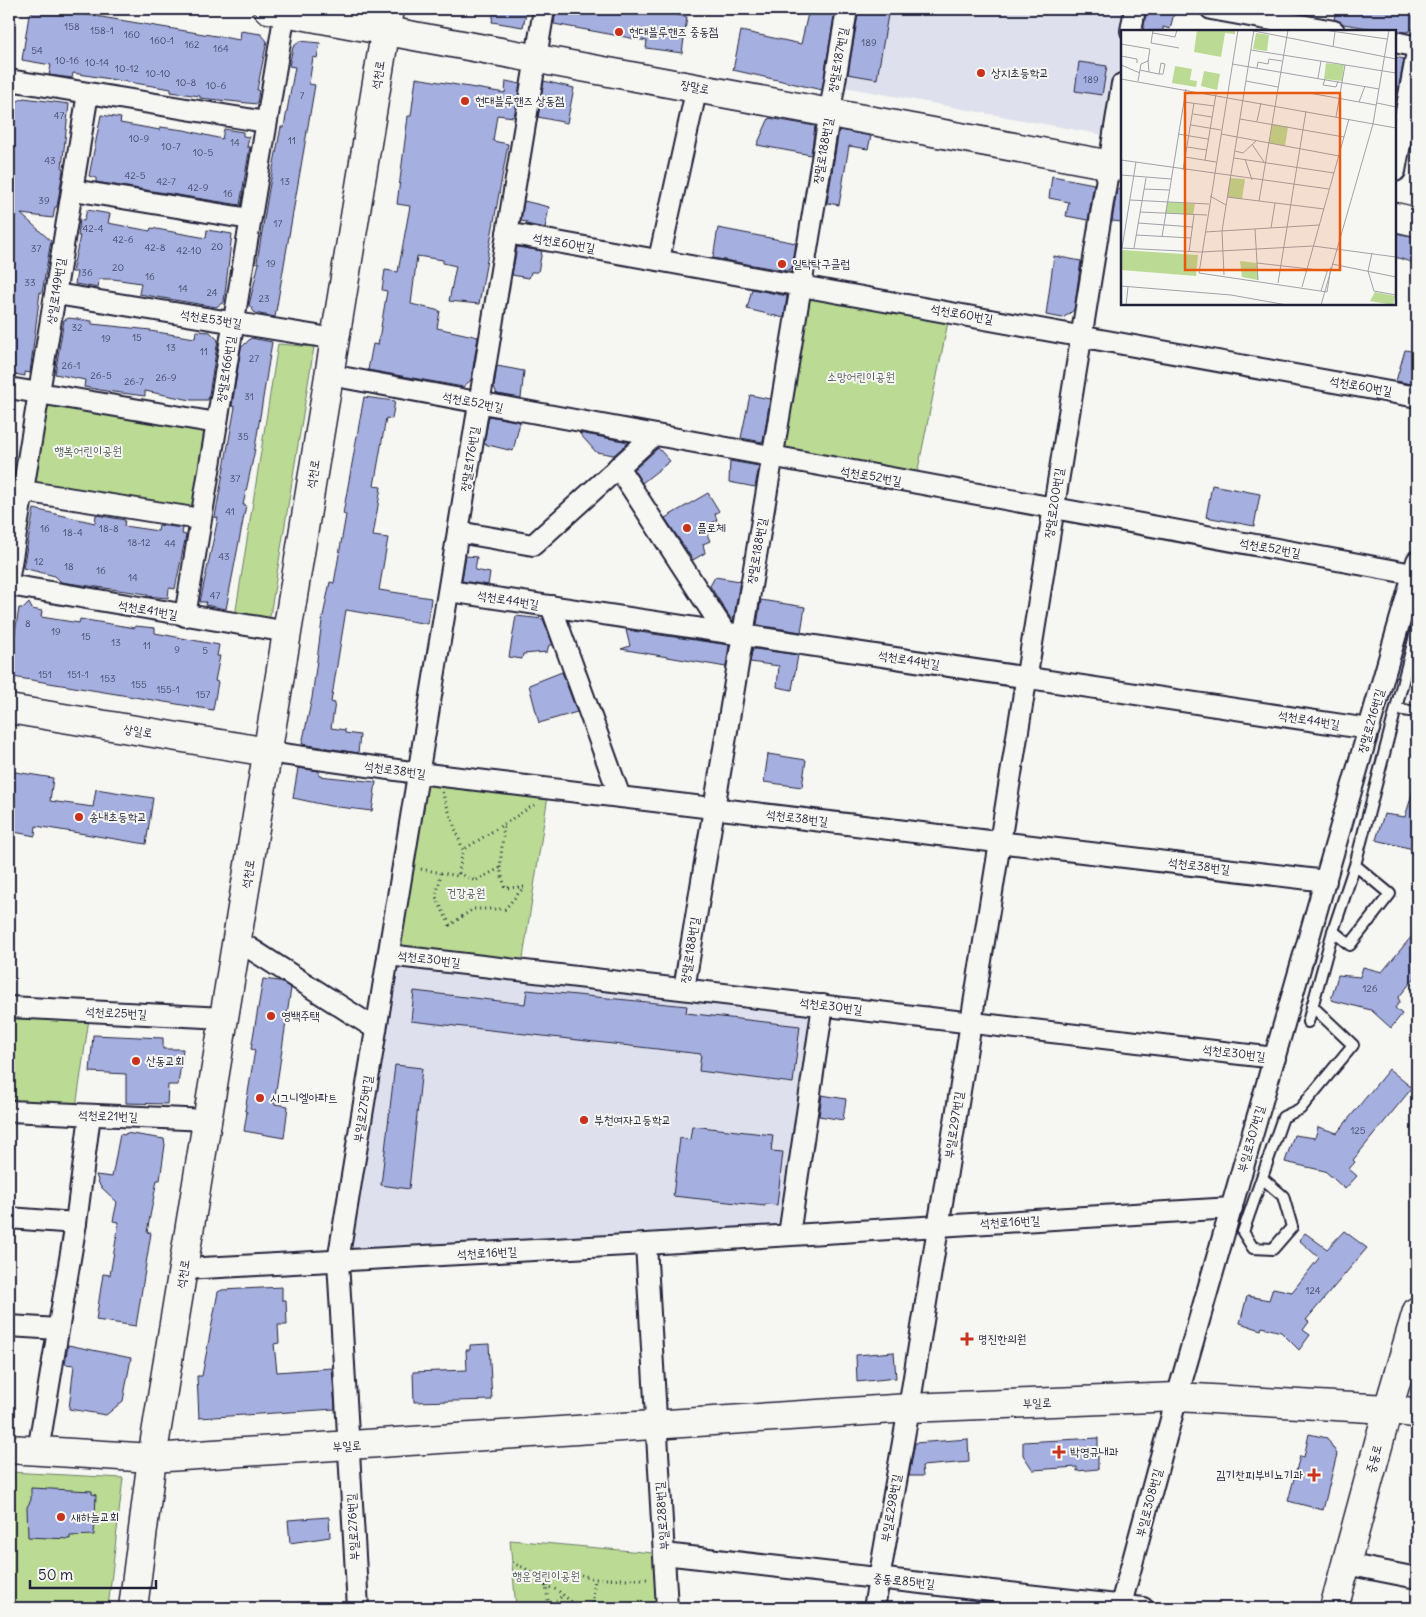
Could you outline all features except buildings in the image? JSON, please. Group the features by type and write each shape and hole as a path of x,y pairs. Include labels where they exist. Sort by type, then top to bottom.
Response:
{"street":[{"name":"장말로176번길","path":"427,774 458,532 544,9"},
{"name":"장말로187번길","path":"829,112 848,9"},
{"path":"1131,30 1135,9"},
{"path":"1211,9 1307,29 1320,30"},
{"name":"장말로","path":"277,10 388,19 536,57 1115,165"},
{"name":"장말로166번길","path":"185,616 266,122 277,10"},
{"name":"석천로","path":"133,1608 152,1458 388,19"},
{"path":"1396,42 1417,47"},
{"path":"1396,166 1417,52"},
{"path":"9,80 266,122"},
{"path":"659,260 697,87"},
{"name":"상일로149번길","path":"9,576 88,93"},
{"name":"장말로200번길","path":"1000,842 1081,336 1115,165 1121,96"},
{"name":"장말로188번길","path":"684,989 713,808 734,634 773,458 829,112"},
{"path":"73,190 250,219"},
{"path":"1396,218 1417,222"},
{"name":"석천로60번길","path":"507,233 1417,397"},
{"name":"석천로53번길","path":"56,294 336,339"},
{"name":"석천로52번길","path":"330,375 1053,509 1415,568"},
{"path":"9,388 217,423"},
{"path":"458,532 533,544 654,436"},
{"path":"618,467 734,634"},
{"path":"23,491 200,519"},
{"name":"장말로216번길","path":"1326,880 1415,568"},
{"name":"석천로41번길","path":"9,585 288,632"},
{"name":"석천로44번길","path":"449,591 1369,729"},
{"path":"551,606 620,797"},
{"name":"상일로","path":"9,709 268,752"},
{"name":"석천로38번길","path":"268,752 427,774 1326,880"},
{"name":"부일로275번길","path":"348,1446 338,1262 403,866 427,774"},
{"name":"부일로297번길","path":"909,1408 1000,842"},
{"name":"부일로307번길","path":"1178,1397 1326,880"},
{"path":"237,940 376,1029"},
{"name":"석천로30번길","path":"388,955 1275,1058"},
{"path":"789,1236 823,1006"},
{"name":"석천로25번길","path":"9,1007 224,1018"},
{"name":"석천로21번길","path":"9,1111 207,1120"},
{"path":"38,1451 76,1223 90,1115"},
{"name":"석천로16번길","path":"184,1269 789,1236 1232,1208"},
{"path":"9,1218 76,1223"},
{"path":"646,1244 656,1425"},
{"name":"중동로","path":"1334,1604 1417,1311"},
{"path":"9,1326 58,1329"},
{"name":"부일로","path":"9,1450 152,1458 909,1408 1178,1397 1388,1409 1417,1414"},
{"name":"부일로308번길","path":"1120,1607 1178,1397"},
{"name":"부일로298번길","path":"874,1608 909,1408"},
{"name":"부일로288번길","path":"656,1425 667,1608"},
{"name":"부일로276번길","path":"348,1446 358,1608"},
{"name":"중동로85번길","path":"664,1554 1120,1607 1143,1608"},
{"path":"1346,1564 1417,1578"}],"lane":[{"path":"1308,1022 1333,931 1355,865 1417,628"},
{"path":"1396,709 1417,712"},
{"path":"1333,931 1350,945 1390,894 1355,865"},
{"path":"1262,1178 1283,1196 1292,1227 1273,1249 1253,1248 1243,1232 1283,1117 1300,1109 1352,1045 1312,1006"}],"path":[{"path":"403,866 458,876 459,873 463,850 427,774"},
{"path":"463,850 540,801"},
{"path":"442,873 436,897 450,925 473,909 505,909 524,887 505,888 500,868 504,824"},
{"path":"459,873 475,881 500,868"},
{"path":"512,1563 525,1568 546,1586 564,1595 579,1608"},
{"path":"549,1608 546,1586 552,1578 567,1571 595,1579 666,1580"},
{"path":"592,1608 595,1579"},
{"path":"549,1608 564,1595"}],"shaded area":[{"name":"상지초등학교","path":"852,9 1131,9 1121,30 1121,65 1109,136 839,86"},
{"name":"부천여자고등학교","path":"388,955 823,1005 789,1235 338,1261"}],"green space":[{"name":"소망어린이공원","path":"800,285 950,312 915,484 773,458"},
{"path":"278,344 314,347 269,622 235,616"},
{"name":"행복어린이공원","path":"39,392 217,423 200,519 23,491"},
{"name":"건강공원","path":"418,773 549,789 521,971 388,955"},
{"path":"9,1007 90,1012 75,1114 9,1111"},
{"path":"9,1472 123,1478 108,1608 9,1608"},
{"name":"행운얼린이공원","path":"510,1540 664,1554 667,1608 516,1608"}],"place":[{"name":"현대블루핸즈 중동점","path":"619,32"},
{"name":"상지초등학교","path":"981,73"},
{"name":"현대블루핸즈 상동점","path":"465,101"},
{"name":"일탁탁구클럽","path":"782,264"},
{"name":"플로체","path":"687,528"},
{"name":"송내초등학교","path":"79,817"},
{"name":"영백주택","path":"271,1016"},
{"name":"산동교회","path":"136,1061"},
{"name":"시그니엘아파트","path":"260,1098"},
{"name":"부천여자고등학교","path":"584,1120"},
{"name":"명진한의원","path":"967,1339"},
{"name":"박영규내과","path":"1059,1452"},
{"name":"김기찬피부비뇨기과","path":"1314,1475"},
{"name":"새하늘교회","path":"61,1517"}]}
